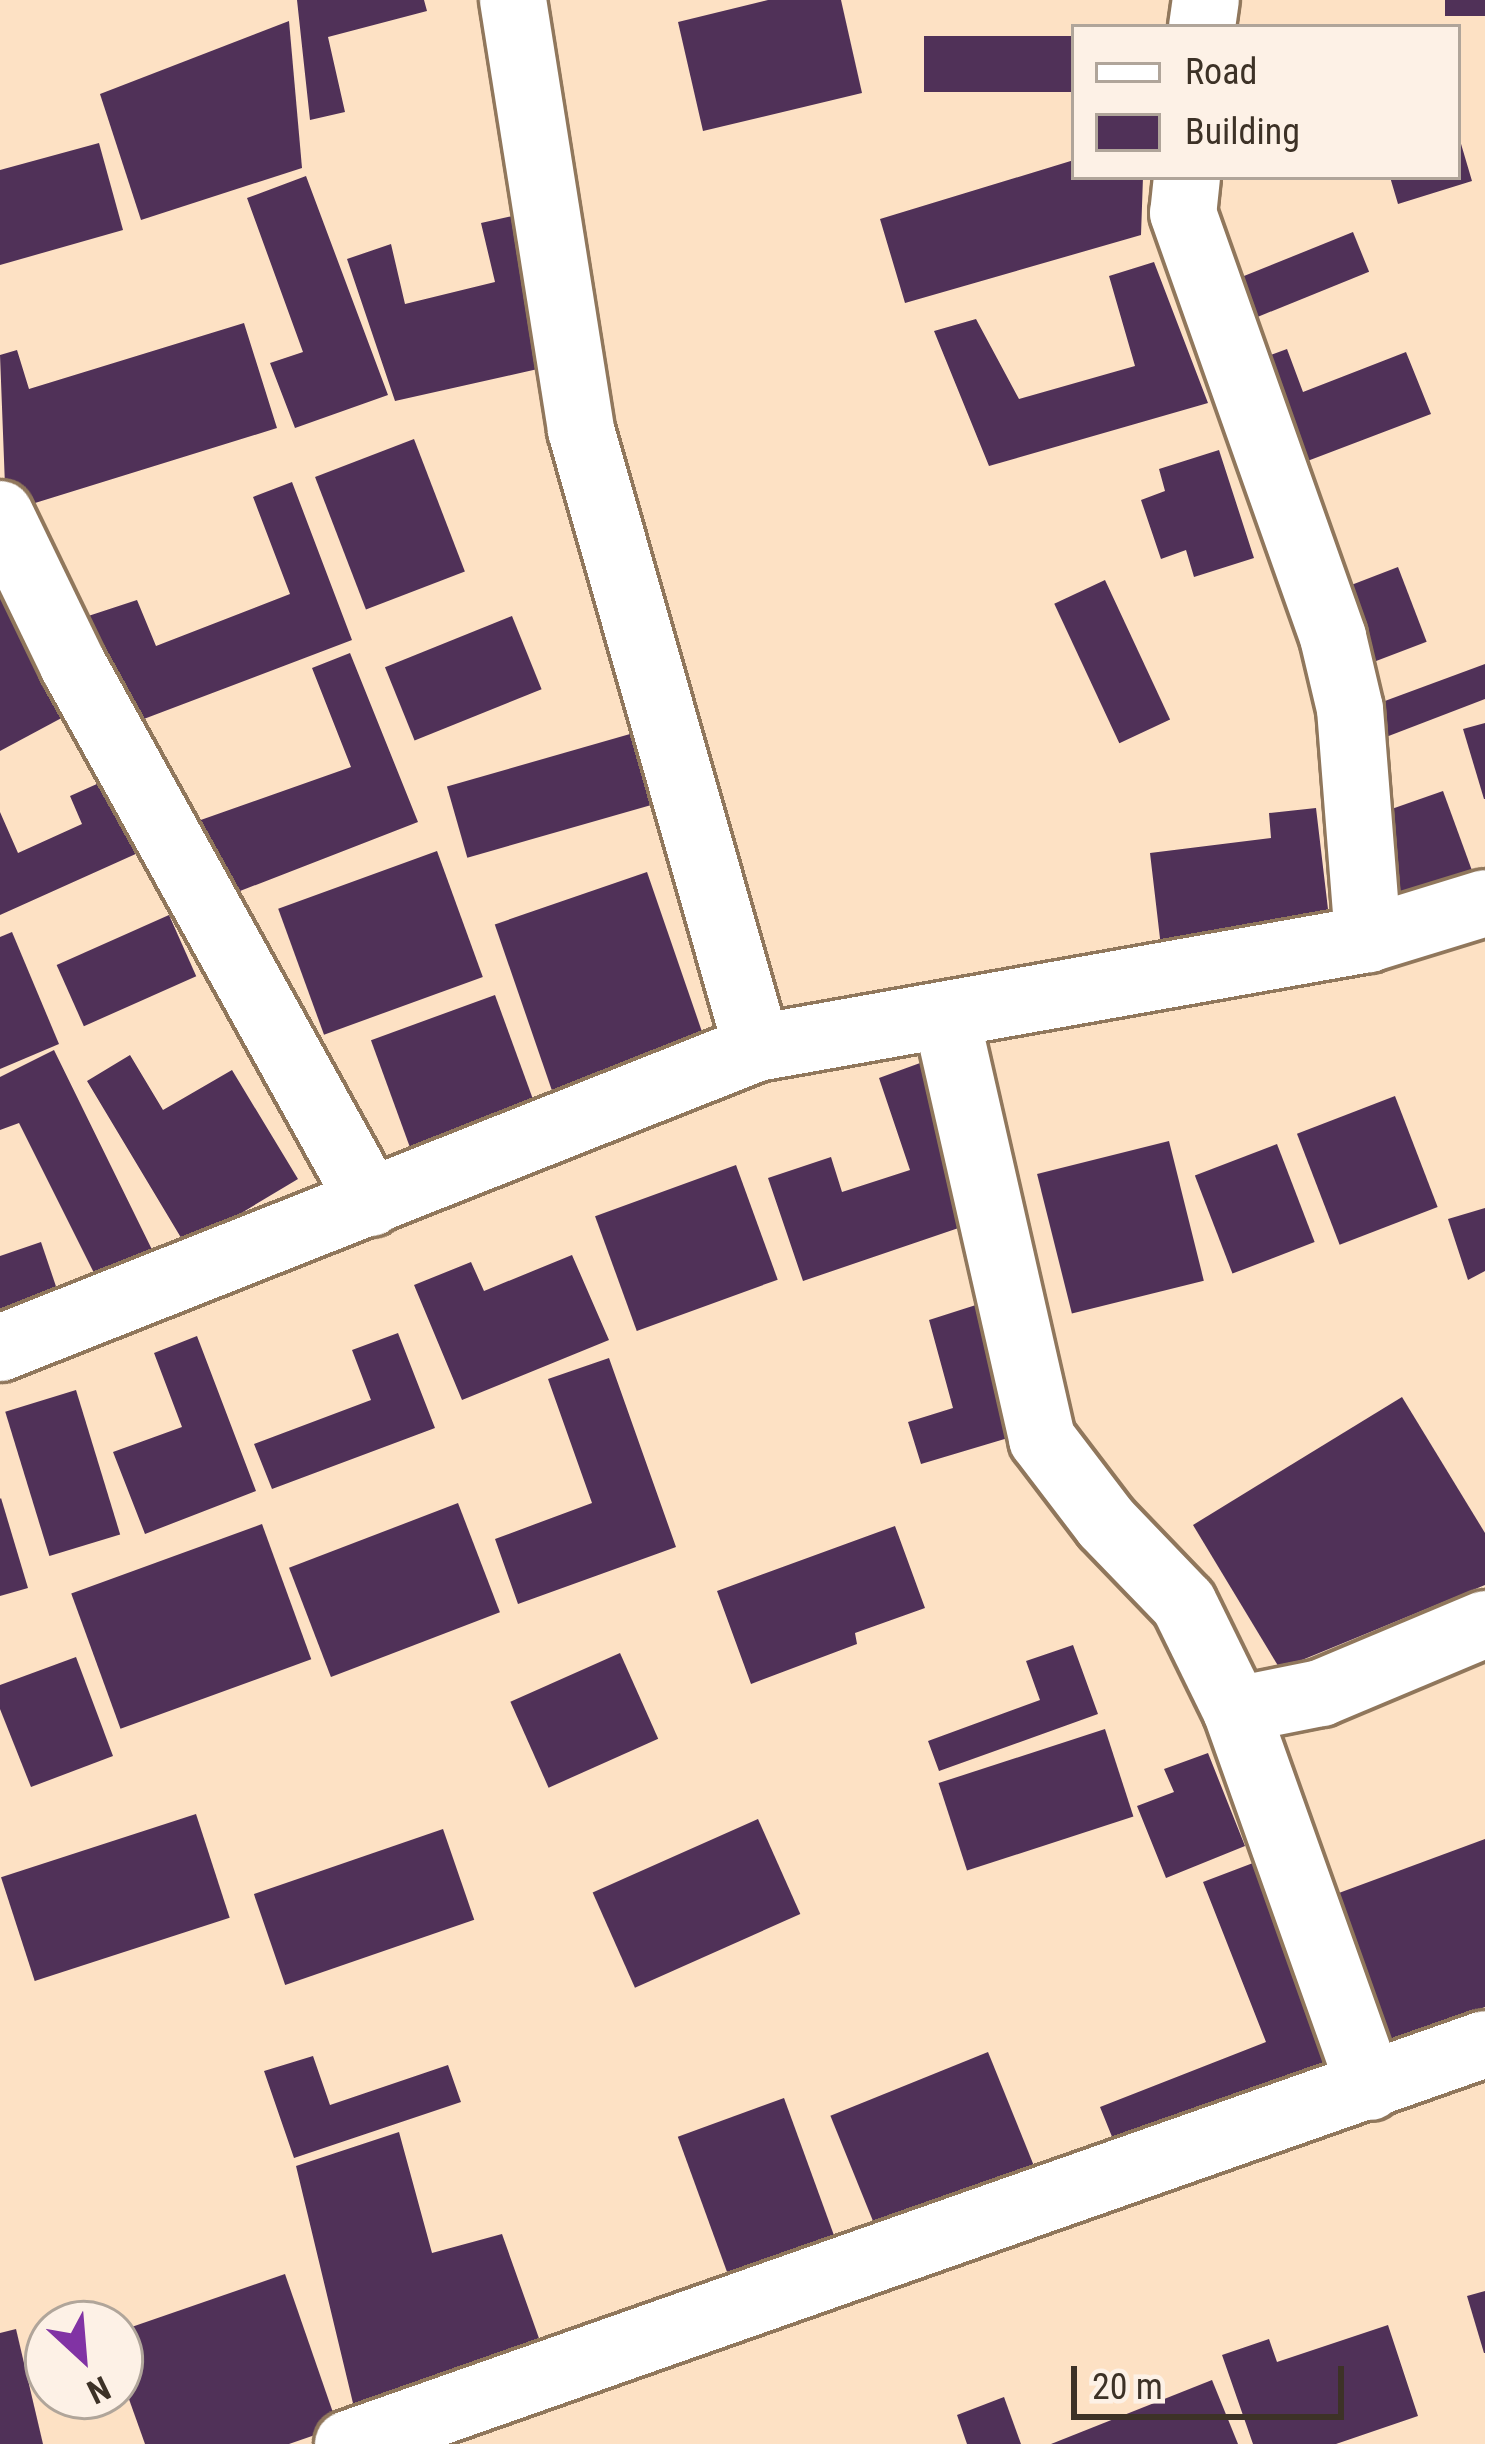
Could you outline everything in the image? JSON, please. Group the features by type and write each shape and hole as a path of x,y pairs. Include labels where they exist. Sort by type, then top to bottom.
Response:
{"street":[{"path":"513,0 581,430 757,1048"},
{"path":"1187,180 1183,213 1333,637 1350,709 1368,939"},
{"path":"0,514 73,665 371,1203"},
{"path":"0,1348 757,1048 947,1020 1368,939 1485,904"},
{"path":"947,1020 1042,1439 1106,1523 1184,1604 1236,1710 1370,2087"},
{"path":"1236,1710 1321,1693 1485,1624"},
{"path":"348,2444 1485,2044"}],"building":[{"path":"297,0 424,0 427,11 328,37 345,112 310,120"},
{"path":"768,0 841,0 862,93 703,131 678,22"},
{"path":"1445,0 1485,0 1485,16 1445,16"},
{"path":"289,21 302,168 141,220 100,94"},
{"path":"924,36 1071,36 1071,92 924,92"},
{"path":"99,143 123,230 0,265 0,170"},
{"path":"1461,144 1472,181 1398,204 1391,180 1461,180"},
{"path":"1071,161 1071,180 1143,180 1141,235 905,303 880,219"},
{"path":"306,176 388,395 295,428 270,363 303,352 247,198"},
{"path":"517,215 551,366 395,401 347,259 391,244 405,304 495,282 481,223"},
{"path":"1353,232 1369,272 1253,319 1237,279"},
{"path":"1154,262 1208,403 989,466 934,331 976,319 1019,399 1135,366 1109,276"},
{"path":"244,323 277,428 6,512 0,355 17,350 29,389"},
{"path":"1287,349 1303,392 1406,352 1431,414 1289,468 1249,363"},
{"path":"414,439 465,572 366,610 315,477"},
{"path":"1219,450 1254,558 1194,577 1186,550 1161,559 1141,500 1165,491 1159,469"},
{"path":"292,482 352,640 120,728 70,622 137,600 156,646 290,594 253,497"},
{"path":"1398,567 1427,642 1367,665 1338,590"},
{"path":"1105,580 1170,720 1119,743 1054,604"},
{"path":"4,592 69,714 0,751 0,594"},
{"path":"512,616 542,689 415,741 385,667"},
{"path":"350,653 418,822 217,900 178,828 351,767 312,668"},
{"path":"1485,664 1485,699 1386,737 1374,705"},
{"path":"1485,723 1485,799 1484,799 1463,729"},
{"path":"644,730 664,801 467,858 447,787"},
{"path":"117,775 149,848 0,915 0,812 18,853 82,824 70,796"},
{"path":"1443,791 1478,887 1393,918 1383,812"},
{"path":"1316,808 1330,926 1161,947 1150,853 1271,838 1269,813"},
{"path":"437,851 483,977 324,1035 278,909"},
{"path":"647,872 710,1054 558,1107 495,924"},
{"path":"169,915 196,976 84,1026 57,965"},
{"path":"12,932 59,1044 0,1069 0,937"},
{"path":"495,995 534,1103 410,1148 371,1040"},
{"path":"54,1050 163,1272 108,1301 19,1123 0,1130 0,1077"},
{"path":"130,1055 163,1110 232,1070 298,1179 186,1246 87,1081"},
{"path":"931,1059 985,1219 803,1281 768,1178 831,1157 842,1192 910,1170 879,1078"},
{"path":"1395,1096 1438,1207 1340,1245 1297,1134"},
{"path":"1169,1141 1204,1281 1072,1314 1037,1174"},
{"path":"1277,1144 1315,1242 1232,1274 1195,1176"},
{"path":"736,1165 778,1280 637,1331 595,1216"},
{"path":"1485,1208 1485,1271 1468,1280 1448,1219"},
{"path":"41,1242 66,1316 0,1338 0,1256"},
{"path":"572,1255 609,1340 462,1400 414,1285 471,1262 484,1291"},
{"path":"979,1304 1018,1435 921,1464 908,1422 953,1408 929,1320"},
{"path":"398,1333 435,1428 272,1489 254,1444 371,1400 352,1350"},
{"path":"197,1336 256,1491 145,1534 113,1452 182,1427 154,1353"},
{"path":"609,1358 676,1547 518,1604 495,1539 592,1503 548,1379"},
{"path":"76,1390 120,1534 49,1556 5,1412"},
{"path":"1402,1397 1485,1533 1485,1585 1280,1669 1193,1525"},
{"path":"0,1499 28,1588 0,1596"},
{"path":"458,1503 500,1612 331,1677 289,1568"},
{"path":"262,1524 311,1659 120,1729 71,1593"},
{"path":"895,1526 925,1608 855,1633 857,1644 751,1684 717,1591"},
{"path":"1073,1645 1098,1714 939,1771 928,1741 1040,1700 1026,1661"},
{"path":"620,1653 658,1739 549,1788 510,1702"},
{"path":"76,1657 113,1756 31,1787 0,1709 0,1685"},
{"path":"1105,1729 1133,1816 967,1871 939,1783"},
{"path":"1208,1753 1245,1846 1166,1878 1137,1806 1174,1792 1164,1769"},
{"path":"196,1814 230,1918 35,1981 1,1877"},
{"path":"758,1819 800,1914 635,1988 593,1893"},
{"path":"443,1829 474,1920 285,1985 254,1894"},
{"path":"1485,1839 1485,2007 1384,2045 1328,1897"},
{"path":"1253,1863 1334,2068 1119,2154 1100,2107 1266,2042 1203,1882"},
{"path":"988,2052 1033,2164 876,2228 830,2116"},
{"path":"313,2056 330,2105 448,2065 461,2102 294,2158 264,2071"},
{"path":"784,2098 836,2242 730,2280 678,2137"},
{"path":"399,2132 432,2253 502,2234 546,2358 358,2424 296,2166"},
{"path":"285,2274 338,2427 289,2444 145,2444 136,2420 144,2420 144,2323"},
{"path":"1485,2291 1485,2353 1484,2353 1467,2296"},
{"path":"1388,2325 1418,2416 1336,2444 1253,2444 1222,2355 1269,2339 1277,2362"},
{"path":"16,2329 24,2363 24,2420 37,2420 43,2444 0,2444 0,2333"},
{"path":"1212,2380 1238,2444 1051,2444"},
{"path":"1004,2397 1021,2444 967,2444 957,2415"}]}
